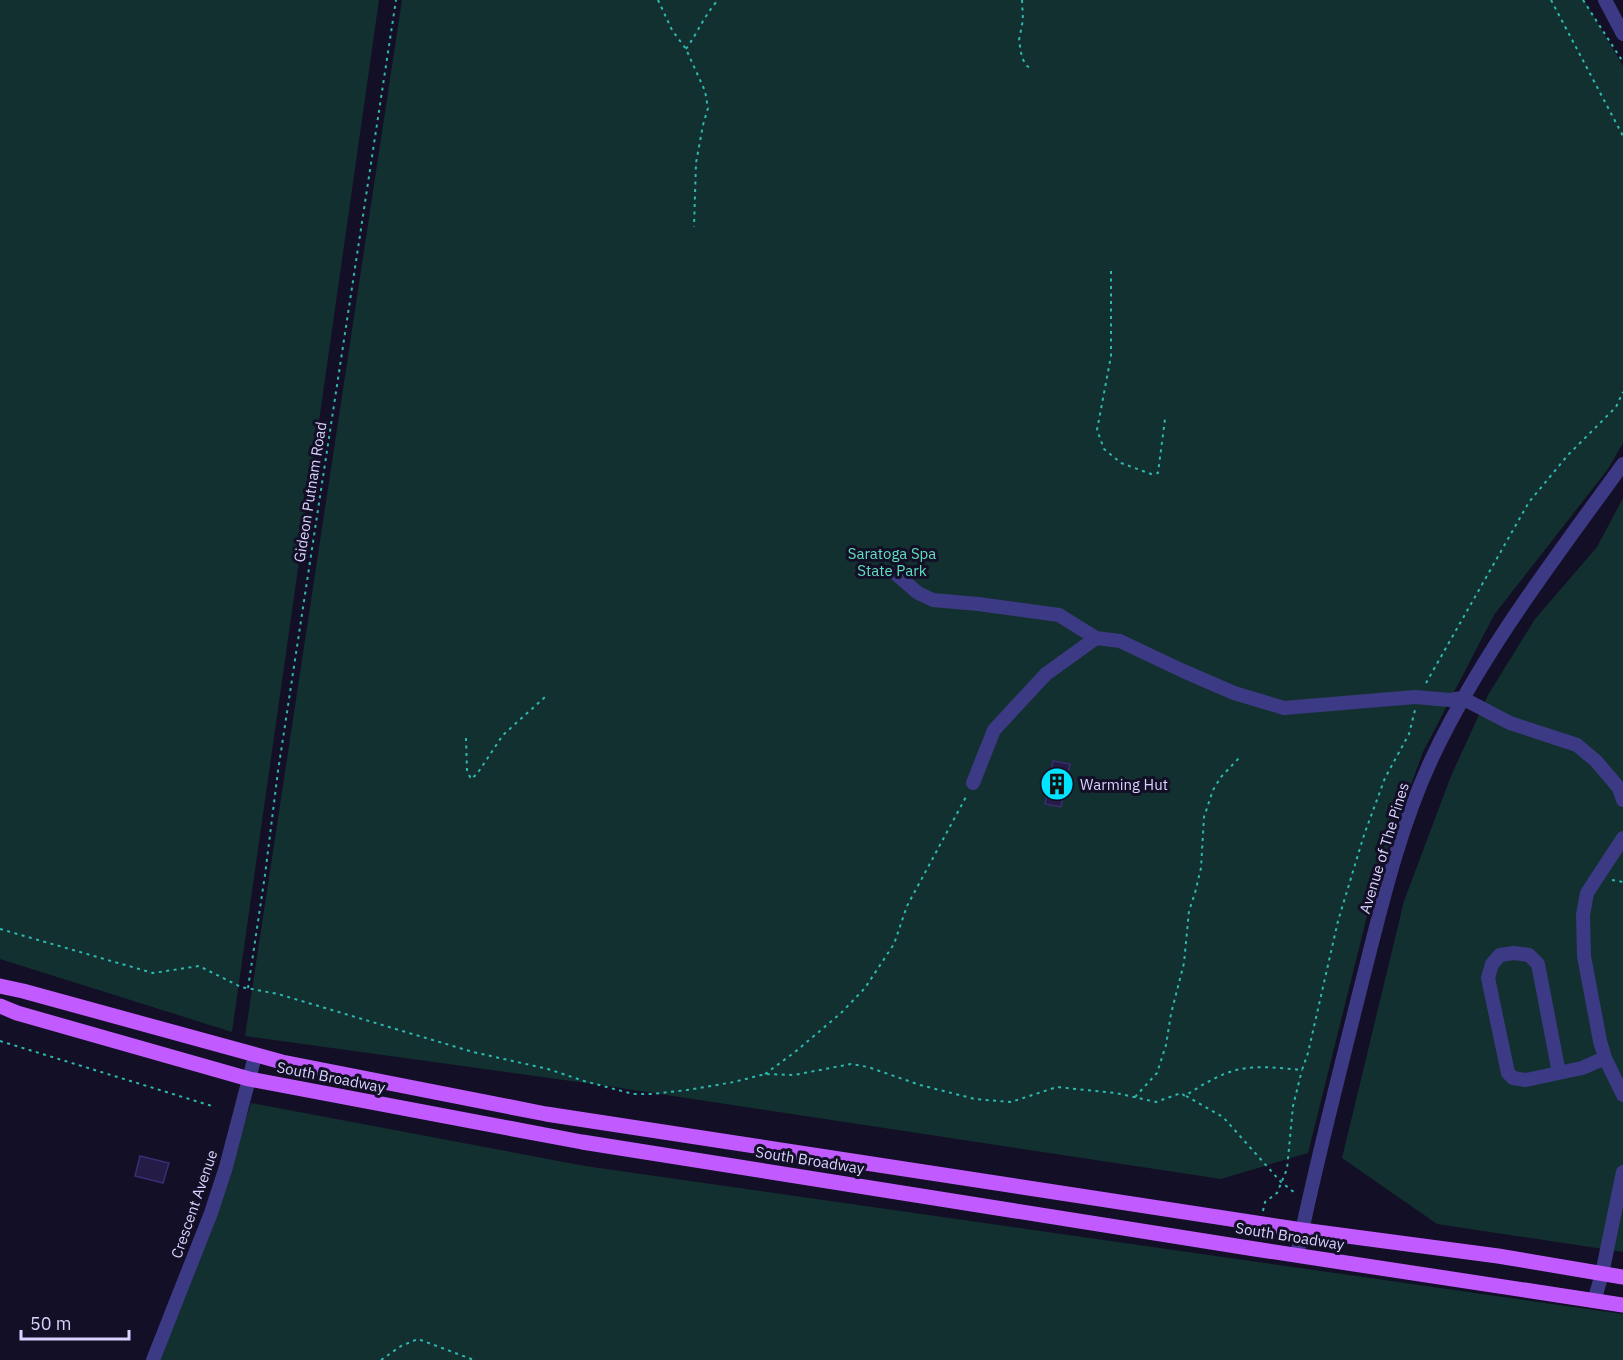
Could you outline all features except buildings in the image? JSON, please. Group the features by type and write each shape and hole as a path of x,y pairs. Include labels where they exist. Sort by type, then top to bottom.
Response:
{"main road":[{"name":"South Broadway","path":"0,986 255,1056 546,1114 1302,1230 1498,1256 1623,1277"},
{"name":"South Broadway","path":"0,1006 17,1013 249,1079 582,1142 1623,1305"}],"street":[{"path":"1605,0 1623,34"},
{"name":"Avenue of The Pines","path":"1297,1255 1309,1195 1367,963 1400,841 1415,797 1462,698 1500,635 1623,464"},
{"path":"897,575 918,593 933,600 1059,615 1096,638 1120,641 1234,693 1284,708 1419,698 1450,700 1462,698 1510,723 1577,745 1596,761 1618,788 1623,800"},
{"path":"973,783 994,730 1046,674 1096,638"},
{"path":"1623,838 1587,893 1583,915 1584,956 1600,1041 1605,1058 1623,1095"},
{"path":"1559,1073 1538,964 1529,955 1514,953 1500,955 1492,964 1488,978 1508,1072 1513,1078 1526,1080 1559,1073 1582,1068 1605,1058"},
{"name":"Crescent Avenue","path":"153,1360 211,1213 226,1167 255,1056"},
{"path":"1594,1300 1602,1274 1623,1172"}],"path":[{"name":"Gideon Putnam Road","path":"248,988 278,771 396,0"},
{"path":"658,0 672,30 686,49 705,91 708,108 696,163 694,228"},
{"path":"686,49 706,14 718,0"},
{"path":"1022,0 1023,20 1019,40 1022,58 1032,69"},
{"path":"1551,0 1623,136"},
{"path":"1583,0 1623,62"},
{"path":"1111,271 1111,356 1097,430 1104,449 1120,463 1151,474 1158,473 1165,419"},
{"path":"1263,1212 1265,1202 1277,1193 1287,1169 1293,1106 1308,1053 1338,921 1364,835 1385,778 1409,734 1419,698 1429,675 1528,502 1568,455 1616,406 1623,392"},
{"path":"466,738 467,771 471,779 477,774 503,735 545,697"},
{"path":"1135,1097 1157,1073 1166,1045 1184,963 1189,911 1201,868 1204,817 1213,790 1221,777 1239,758"},
{"path":"765,1074 832,1021 865,988 894,944 907,906 973,783"},
{"path":"0,929 153,972 199,966 241,987 278,994 473,1052 548,1069 633,1094 687,1090 765,1074 794,1076 851,1065 868,1067 920,1085 975,1099 1011,1102 1057,1087 1116,1092 1156,1102 1181,1093 1223,1117 1281,1182 1295,1193"},
{"path":"0,1041 212,1107"},
{"path":"1185,1096 1200,1086 1236,1071 1271,1067 1302,1070"},
{"path":"381,1360 401,1346 418,1339 474,1360"}],"green space":[{"path":"0,0 379,0 232,1032 0,959"},
{"name":"Saratoga Spa State Park","path":"402,0 1584,0 1623,66 1623,443 1608,469 1494,615 1423,752 1375,884 1308,1153 1221,1179 607,1086 245,1036"},
{"path":"1623,498 1623,1252 1437,1224 1342,1158 1404,901 1451,776 1488,695 1535,619 1597,547"},
{"path":"251,1103 585,1166 1623,1314 1623,1360 158,1360 212,1222"}],"place":[{"name":"Warming Hut","path":"1057,784"}]}
